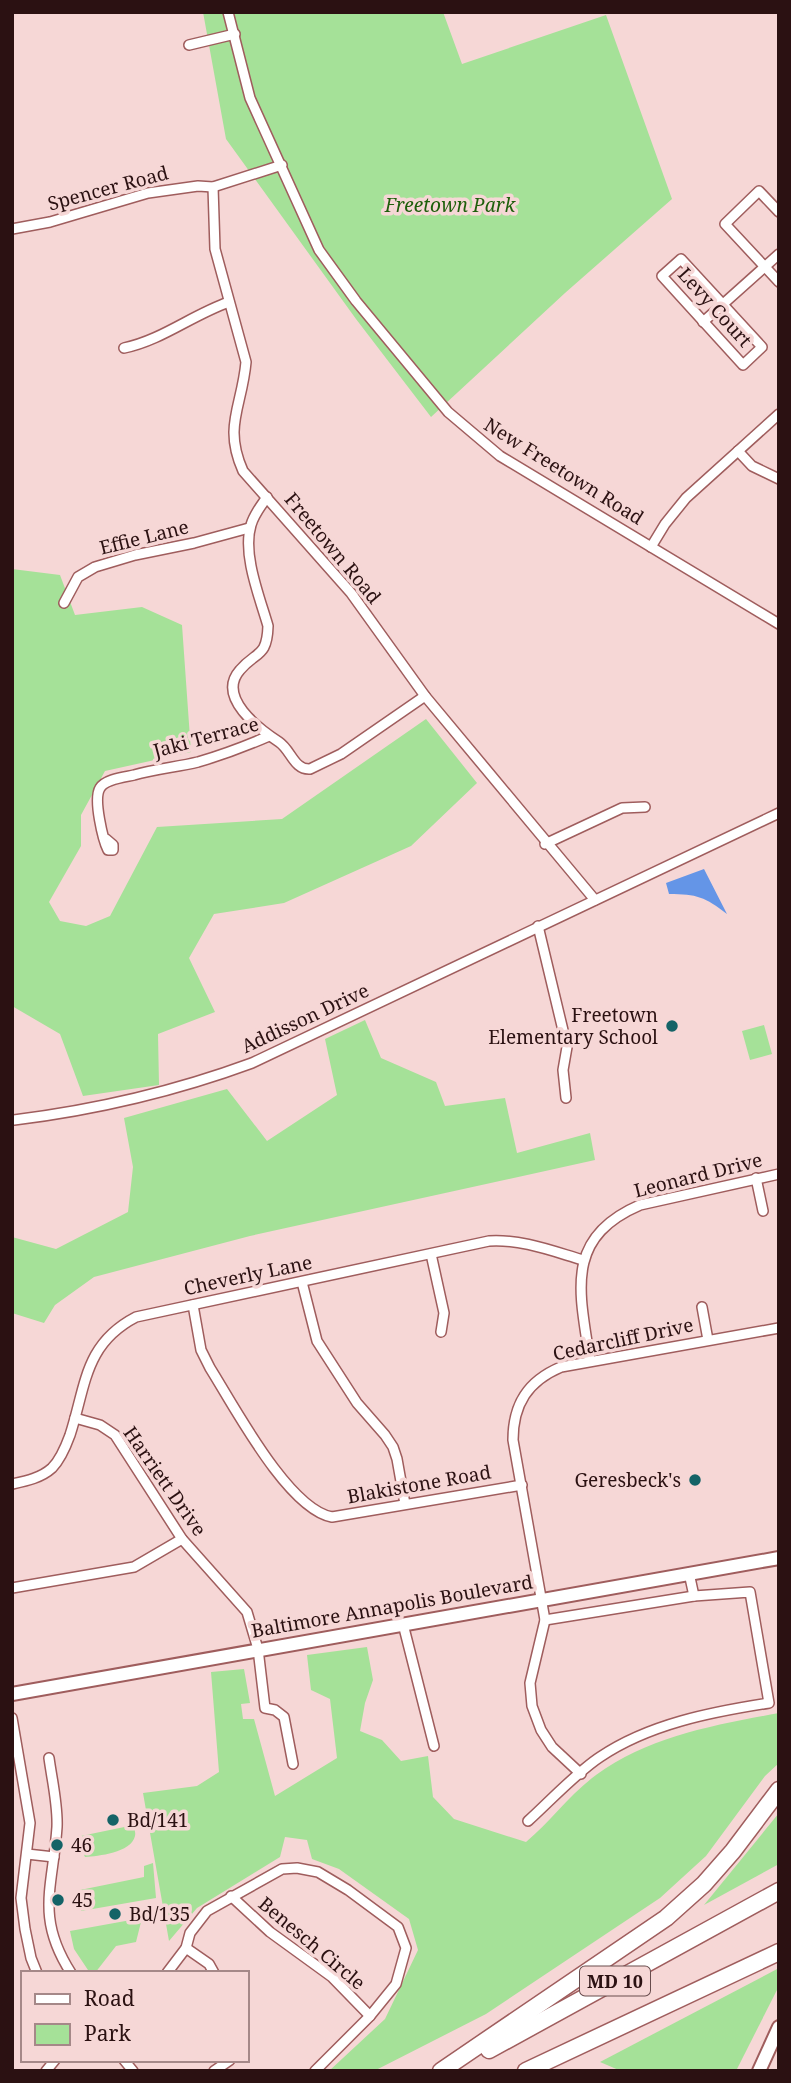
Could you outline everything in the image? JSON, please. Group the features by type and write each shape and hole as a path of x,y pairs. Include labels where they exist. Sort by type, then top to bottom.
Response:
{"highway":[{"path":"441,2071 666,1918 704,1884 779,1790"},
{"name":"MD 10","path":"451,2071 779,1891"},
{"name":"MD 10","path":"526,2071 779,1952"}],"main road":[{"name":"Baltimore Annapolis Boulevard","path":"12,1694 779,1558"},
{"path":"759,2071 779,2027"}],"street":[{"path":"213,187 282,165 250,98 228,12"},
{"path":"189,45 235,34"},
{"name":"New Freetown Road","path":"282,165 331,269 448,412 500,456 779,624"},
{"name":"Spencer Road","path":"12,229 50,222 148,193 198,186 213,187"},
{"name":"Freetown Road","path":"213,187 215,249 246,362 235,419 233,446 243,471 351,593 425,696 545,844 595,901"},
{"path":"779,212 759,191 725,224 779,282"},
{"path":"703,322 779,254"},
{"name":"Levy Court","path":"681,259 723,304 762,347 743,365 662,276 681,259"},
{"path":"124,348 154,339 192,317 229,302"},
{"path":"651,547 686,498 779,414"},
{"path":"737,451 752,466 779,479"},
{"path":"267,497 249,528 251,565 268,626 268,635 263,650 239,671 234,691 242,710 269,736"},
{"name":"Effie Lane","path":"64,603 78,577 95,567 145,552 194,543 249,528"},
{"name":"Jaki Terrace","path":"106,839 96,804 98,792 104,784 149,771 197,762 269,736 283,745 299,766 310,769 341,754 425,696"},
{"path":"545,844 622,808 645,807"},
{"path":"595,901 779,813"},
{"name":"Addisson Drive","path":"14,1120 76,1113 207,1080 252,1063 595,901"},
{"path":"538,926 565,1039 563,1070 566,1098"},
{"name":"Leonard Drive","path":"590,1361 580,1298 580,1277 583,1260 591,1242 600,1231 624,1212 640,1205 779,1174"},
{"path":"756,1178 763,1211"},
{"name":"Cheverly Lane","path":"12,1484 31,1479 52,1468 65,1447 91,1362 98,1348 109,1335 135,1317 489,1241 527,1243 583,1260"},
{"path":"431,1254 444,1313 441,1332"},
{"path":"302,1282 317,1340 357,1403 386,1435 393,1447 405,1504"},
{"name":"Blakistone Road","path":"193,1305 201,1350 210,1368 276,1471 310,1508 332,1517 522,1485"},
{"path":"702,1307 708,1340"},
{"name":"Cedarcliff Drive","path":"545,1620 513,1440 517,1408 527,1390 544,1374 561,1367 779,1328"},
{"name":"Harriett Drive","path":"75,1418 100,1425 116,1436 182,1539 247,1612 258,1649 265,1708 275,1710 285,1717 293,1764"},
{"path":"12,1588 134,1567 182,1539"},
{"path":"690,1573 694,1597"},
{"path":"528,1821 599,1757 657,1728 728,1709 769,1703 750,1592 694,1597 545,1620 530,1683 532,1706 541,1730 552,1746 580,1774"},
{"path":"403,1624 434,1746"},
{"path":"12,1718 30,1822 22,1898 25,1929 36,1971"},
{"path":"49,1758 57,1824 47,1898 50,1928 59,1954 70,1971"},
{"path":"13,1788 24,1786"},
{"path":"27,1854 54,1857"},
{"name":"Benesch Circle","path":"315,2071 370,2017 396,1984 406,1948 398,1927 348,1890 318,1872 298,1868 282,1869 230,1896 270,1932 332,1977 370,2017"},
{"path":"169,1971 186,1948 190,1933 207,1911 230,1896"},
{"path":"12,1931 25,1929"},
{"path":"186,1948 209,1964 213,1971"}],"green space":[{"name":"Freetown Park","path":"203,12 443,12 462,64 606,15 672,199 431,417 356,319 226,139"},
{"path":"12,569 60,575 75,615 142,607 182,625 191,752 105,771 81,815 81,846 49,902 60,921 86,926 110,916 157,827 282,819 426,719 477,783 411,846 284,903 214,914 189,958 215,1012 158,1034 159,1085 83,1096 60,1034 12,1006"},
{"path":"365,1020 381,1058 436,1082 445,1106 505,1098 517,1153 590,1133 595,1160 250,1236 94,1277 55,1305 44,1323 12,1313 12,1237 56,1249 128,1212 133,1167 124,1118 227,1089 267,1141 337,1095 325,1039"},
{"path":"764,1025 772,1054 750,1060 742,1031"},
{"path":"367,1647 373,1680 360,1731 382,1740 401,1761 428,1756 433,1797 454,1819 526,1842 596,1775 661,1741 731,1722 779,1713 779,1763 765,1776 706,1856 660,1898 486,2014 374,2071 329,2071 385,2019 418,1950 409,1919 339,1869 312,1859 307,1840 285,1837 280,1857 197,1908 169,1941 143,1793 197,1786 219,1772 211,1672 244,1669 250,1703 241,1704 243,1719 254,1719 275,1796 337,1758 330,1699 311,1690 307,1655"},
{"path":"779,1813 779,1864 704,1905"},
{"path":"134,1825 135,1835 132,1842 121,1850 105,1854 85,1857 76,1837"},
{"path":"153,1863 156,1898 81,1911 80,1890 144,1877 144,1866"},
{"path":"142,1918 136,1942 116,1946 97,1971 89,1971 74,1949 70,1931"},
{"path":"779,1968 779,1986 736,2071 621,2071 600,2062"}],"water":[{"path":"704,869 727,914 700,898 669,894 666,883"}],"place":[{"name":"Freetown Elementary School","path":"672,1026"},
{"name":"Geresbeck's","path":"695,1480"},
{"name":"Bd/141","path":"113,1820"},
{"name":"46","path":"57,1845"},
{"name":"45","path":"58,1900"},
{"name":"Bd/135","path":"115,1914"}]}
